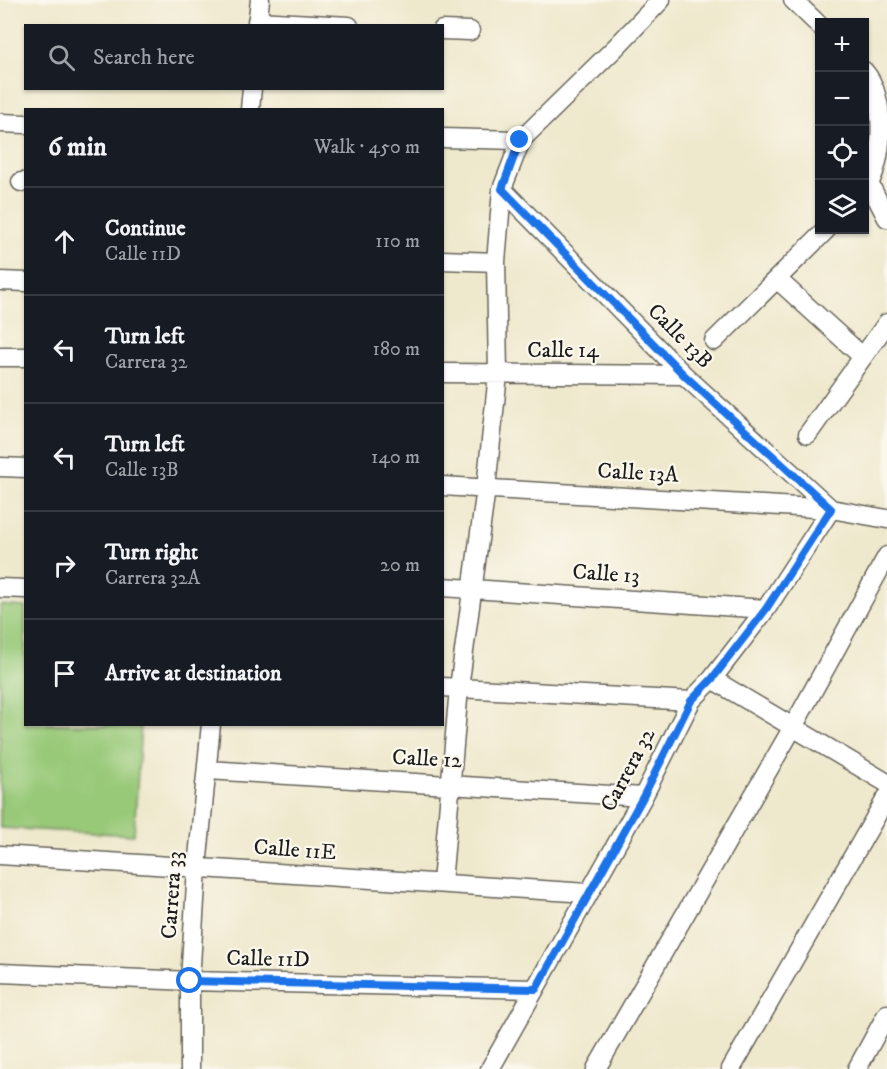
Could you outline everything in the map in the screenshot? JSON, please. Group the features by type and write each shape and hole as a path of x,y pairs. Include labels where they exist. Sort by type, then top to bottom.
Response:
{"street":[{"path":"260,0 257,23 288,24"},
{"path":"442,883 451,785 451,687 473,589 498,374 496,261 502,189 520,140 661,0"},
{"path":"793,0 815,22"},
{"path":"444,30 470,32"},
{"path":"865,72 870,77 874,90 879,121 878,165 869,184"},
{"path":"250,108 252,90"},
{"path":"0,123 24,124"},
{"path":"444,138 520,140"},
{"name":"Calle 13B","path":"502,189 684,375 831,509"},
{"path":"869,191 887,218"},
{"path":"714,341 822,234"},
{"path":"444,260 496,261"},
{"path":"778,280 863,357"},
{"path":"0,281 24,282"},
{"path":"808,434 887,323"},
{"path":"0,357 24,357"},
{"name":"Calle 14","path":"444,373 684,375"},
{"path":"0,467 24,468"},
{"name":"Calle 13A","path":"444,486 831,509 887,519"},
{"name":"Carrera 32","path":"490,1069 643,797 691,701 712,679 766,609 831,509"},
{"path":"596,1069 793,727 887,556"},
{"name":"Calle 13","path":"444,587 766,609"},
{"path":"0,588 24,589"},
{"path":"712,679 887,783"},
{"path":"451,687 691,701"},
{"name":"Carrera 33","path":"190,1069 190,981 197,868 211,726"},
{"name":"Calle 12","path":"208,770 643,797"},
{"path":"731,1069 887,797"},
{"name":"Calle 11E","path":"0,855 588,893"},
{"name":"Calle 11D","path":"0,973 190,981 536,989"},
{"path":"857,1069 887,1014"}],"green space":[{"path":"0,605 24,607 24,726 141,726 134,835 0,828"}],"route":[{"path":"190,981 536,989 643,797 691,701 712,679 766,609 831,509 684,375 502,189 520,140"}]}
